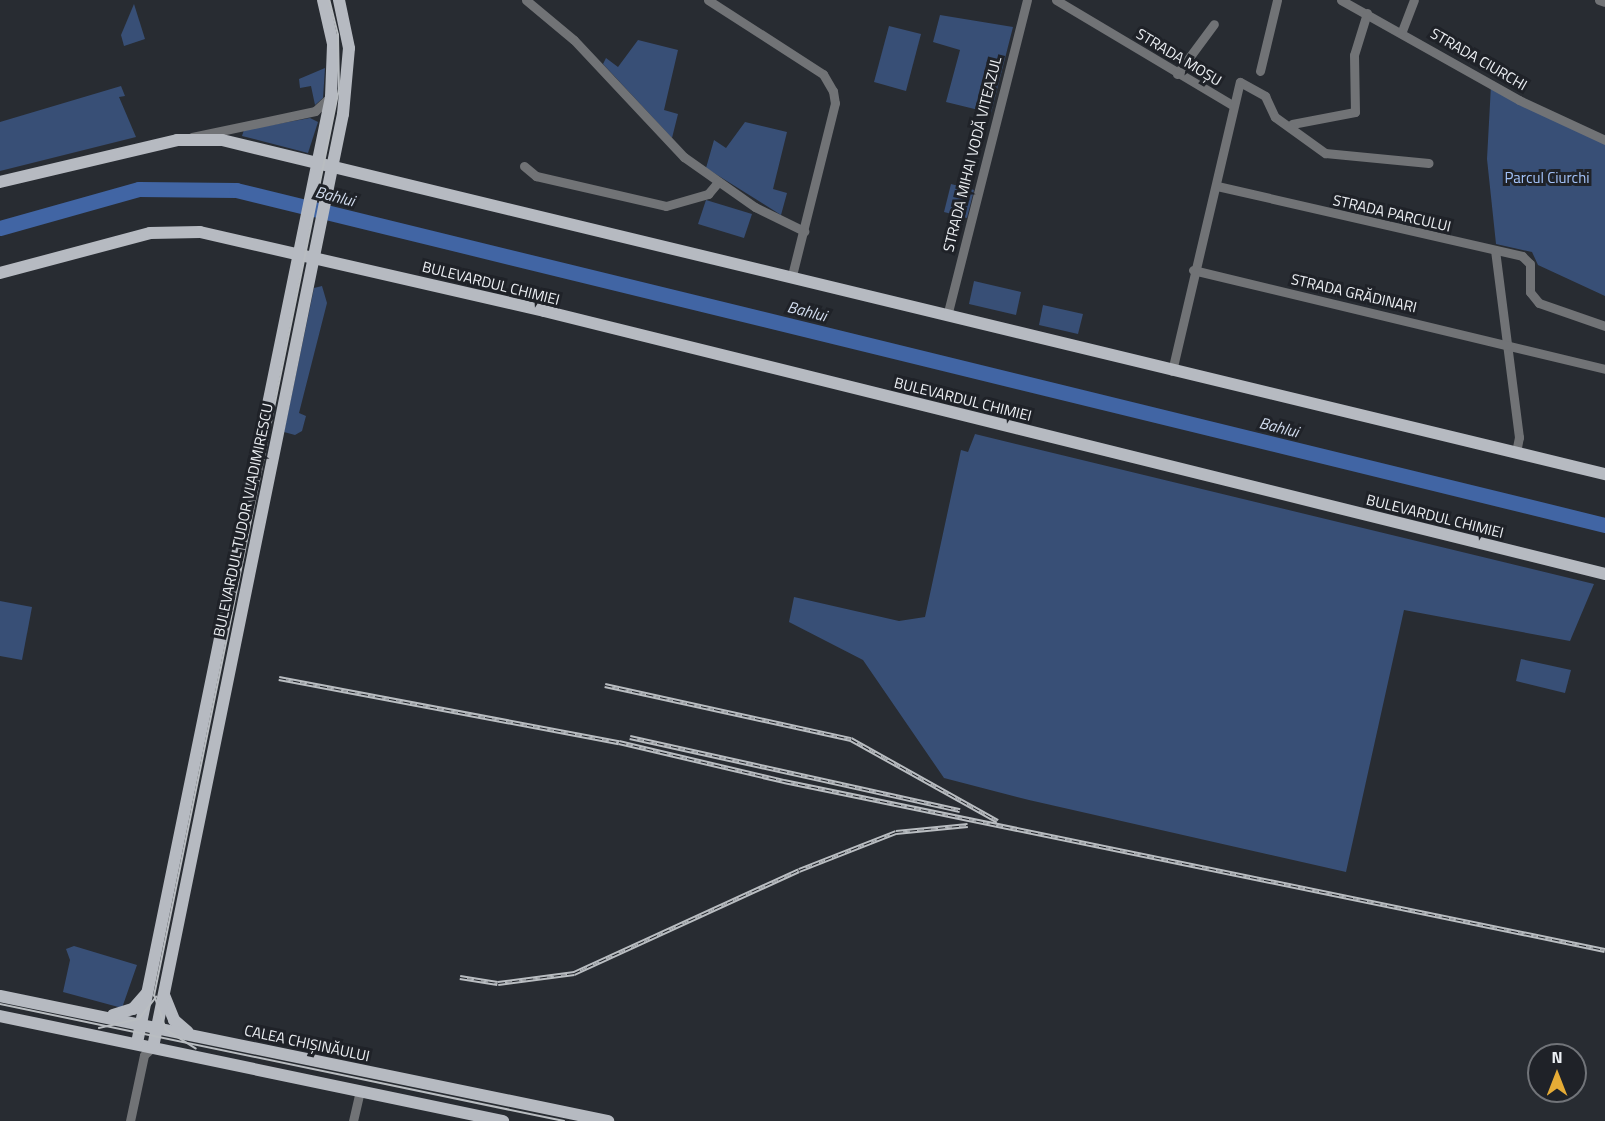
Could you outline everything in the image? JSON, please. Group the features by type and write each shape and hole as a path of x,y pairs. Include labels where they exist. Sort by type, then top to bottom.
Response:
{"main road":[{"name":"BULEVARDUL TUDOR VLADIMIRESCU","path":"137,1043 331,96 333,44 323,0"},
{"name":"BULEVARDUL TUDOR VLADIMIRESCU","path":"148,1051 156,1027 330,182 349,66 339,0"},
{"path":"0,182 177,140 222,140 348,168 1172,371 1605,474"},
{"name":"BULEVARDUL CHIMIEI","path":"0,273 166,231 200,232 1605,574"},
{"path":"99,1015 126,1013 150,986"},
{"path":"163,990 170,1014 191,1035"},
{"name":"CALEA CHIȘINĂULUI","path":"0,996 608,1121"},
{"path":"0,1016 137,1043 148,1051 360,1090 503,1121"}],"street":[{"path":"526,0 574,40 670,144 718,182 804,231"},
{"path":"708,0 805,61 829,82 835,102 792,276"},
{"name":"STRADA MIHAI VODĂ VITEAZUL","path":"947,316 1027,0"},
{"name":"STRADA MOȘU","path":"1056,0 1232,105 1240,82 1248,84 1265,96 1275,117 1292,124 1325,153 1429,163"},
{"path":"1260,71 1277,0"},
{"name":"STRADA CIURCHI","path":"1341,0 1401,31 1510,95 1605,140"},
{"path":"1401,31 1414,0"},
{"path":"1599,0 1605,2"},
{"path":"1292,124 1355,112 1354,55 1367,13"},
{"path":"1177,74 1214,24"},
{"path":"177,140 315,111 331,96"},
{"path":"1172,371 1193,270 1217,186 1232,105"},
{"path":"524,166 536,176 666,206 708,194 718,182"},
{"name":"STRADA PARCULUI","path":"1217,186 1527,258 1530,292 1550,309 1605,326"},
{"path":"1495,250 1519,436 1516,452"},
{"name":"STRADA GRĂDINARI","path":"1193,270 1605,369"},
{"path":"130,1121 148,1051"},
{"path":"353,1121 360,1090"}],"green space":[{"path":"134,4 145,39 124,46 121,35"},
{"path":"940,15 1013,27 991,113 946,102 960,50 933,42"},
{"path":"889,26 921,34 906,91 874,82"},
{"path":"638,40 678,50 664,110 678,114 672,138 603,64 606,58 618,67"},
{"path":"325,68 323,98 315,105 311,86 300,88 299,79"},
{"name":"Parcul Ciurchi","path":"1491,85 1605,140 1605,296 1538,265 1532,252 1496,244 1487,159"},
{"path":"121,86 125,96 119,97 136,137 0,171 0,122"},
{"path":"310,118 318,122 308,153 242,136 244,130"},
{"path":"745,122 787,132 773,189 787,193 781,215 706,168 714,140 726,148"},
{"path":"951,184 974,190 967,218 944,212"},
{"path":"706,200 752,214 744,238 698,224"},
{"path":"974,281 1021,292 1016,315 969,304"},
{"path":"322,286 327,303 299,413 306,416 302,431 295,435 284,432 314,288"},
{"path":"1043,305 1083,314 1078,334 1039,325"},
{"path":"975,434 1594,584 1570,641 1404,610 1346,872 1029,800 944,778 863,660 789,622 794,597 899,621 925,617 961,450 968,452"},
{"path":"0,601 32,607 22,660 0,656"},
{"path":"1521,659 1571,670 1565,693 1516,681"},
{"path":"74,946 137,965 122,1008 63,992 70,960 66,949"}],"waterway":[{"name":"Bahlui","path":"0,228 139,189 236,190 1605,525"}],"tram line":[{"path":"196,1049 166,1030 154,996 339,89 338,35 329,0"},
{"path":"99,1028 139,1019 156,997"},
{"path":"0,1004 564,1121"}],"railway":[{"path":"279,678 619,742 784,781 1605,950"},
{"path":"605,685 851,739 998,821"},
{"path":"630,737 960,810"},
{"path":"460,977 498,983 574,973 799,870 896,832 968,825"}]}
